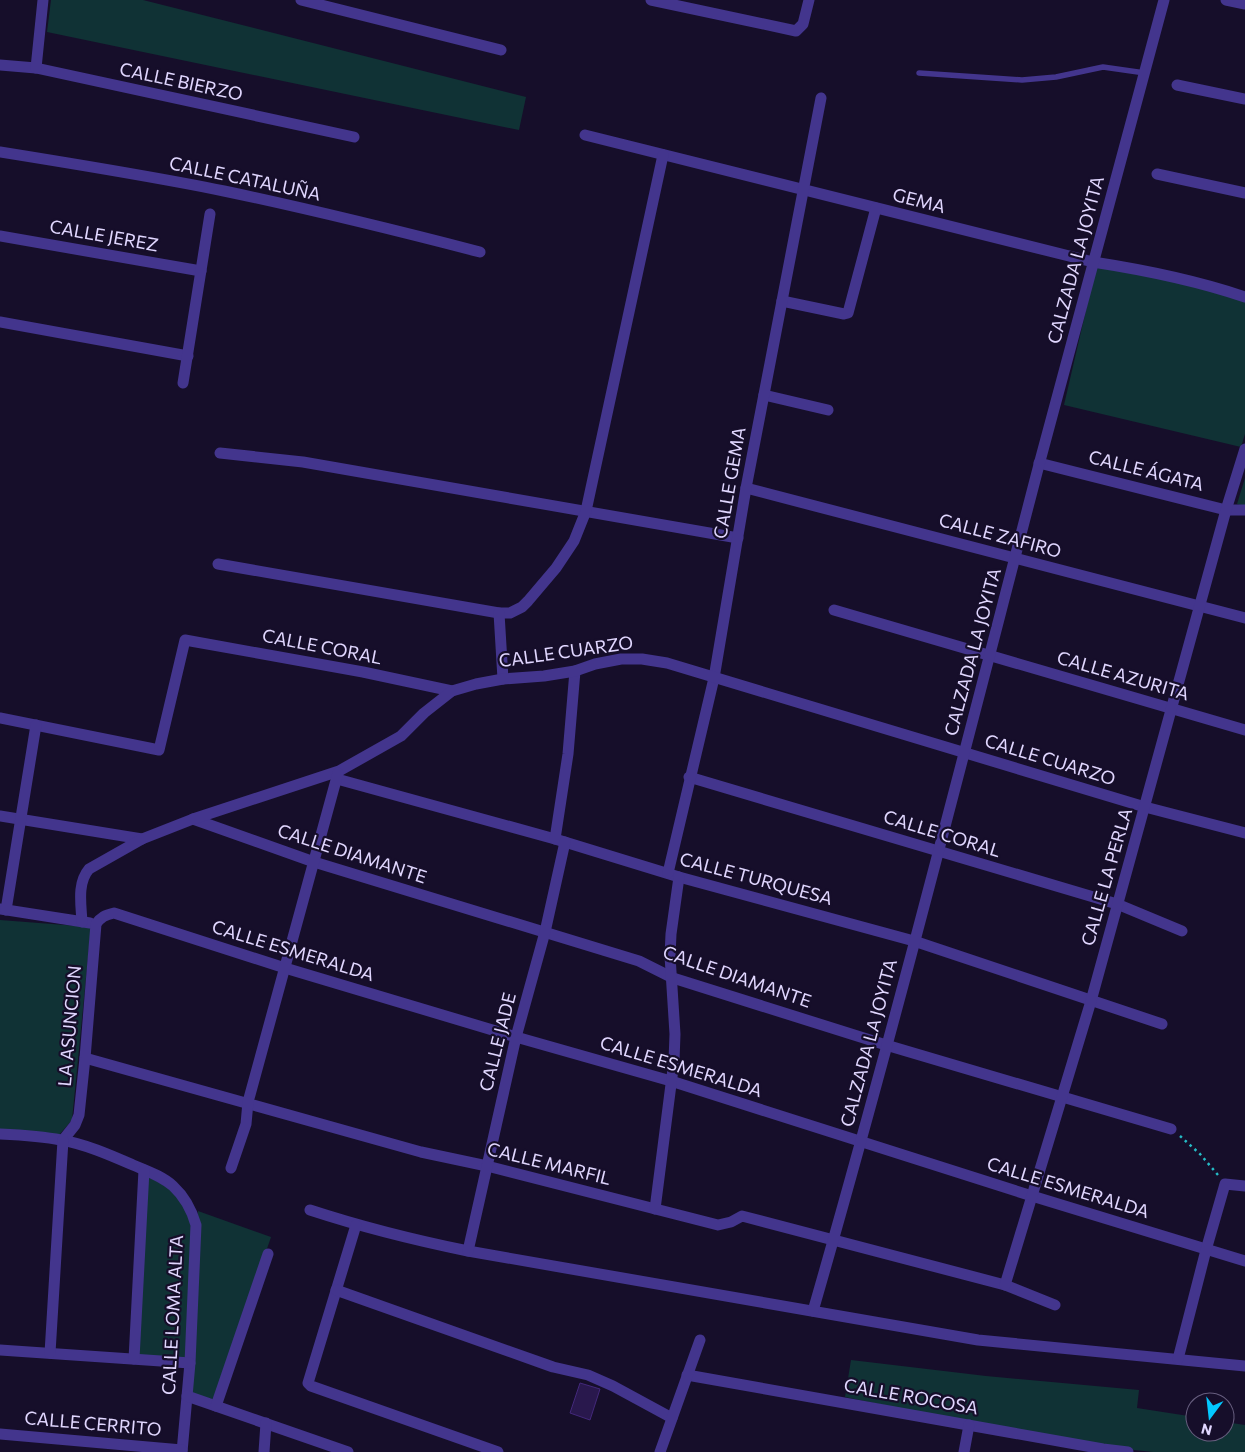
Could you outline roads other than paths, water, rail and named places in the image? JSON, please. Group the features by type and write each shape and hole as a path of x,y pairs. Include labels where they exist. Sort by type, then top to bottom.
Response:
{"street":[{"path":"36,68 43,0"},
{"path":"300,0 501,50"},
{"path":"651,0 796,31 803,24 809,0"},
{"name":"CALZADA LA JOYITA","path":"813,1312 861,1140 1016,558 1039,463 1164,0"},
{"path":"1226,0 1245,4"},
{"name":"CALLE BIERZO","path":"0,65 36,68 354,137"},
{"path":"1177,86 1245,100"},
{"name":"CALLE GEMA","path":"656,1209 674,1061 673,978 670,956 673,875 689,778 714,678 746,488 821,98"},
{"name":"GEMA","path":"585,135 1093,262 1140,269 1191,280 1245,297"},
{"name":"CALLE CATALUÑA","path":"0,152 95,167 224,191 480,252"},
{"path":"218,564 499,613 510,612 522,607 556,568 574,542 586,511 663,155"},
{"path":"1157,174 1245,193"},
{"path":"782,301 844,314 848,313 876,208"},
{"path":"183,383 210,214"},
{"name":"CALLE JEREZ","path":"0,236 202,271"},
{"path":"0,322 188,356"},
{"path":"764,395 828,410"},
{"name":"CALLE LA PERLA","path":"1005,1285 1091,1001 1226,510 1245,449"},
{"path":"220,453 303,462 738,538"},
{"name":"CALLE ÁGATA","path":"1039,463 1226,510 1245,510"},
{"name":"CALLE ZAFIRO","path":"746,488 1245,618"},
{"name":"CALLE AZURITA","path":"834,610 1245,730"},
{"path":"499,613 503,679"},
{"name":"CALLE CORAL","path":"36,725 159,750 185,640 319,663 452,692"},
{"name":"CALLE CUARZO","path":"82,922 80,897 82,877 89,869 142,839 192,819 338,775 401,736 424,713 452,692 476,684 575,671 595,664 621,659 642,659 667,663 1145,807 1245,833"},
{"name":"CALLE JADE","path":"468,1251 516,1037 545,932 560,841 575,671"},
{"path":"0,718 36,725 21,819 3,910 96,924"},
{"path":"231,1168 246,1124 248,1102 338,775"},
{"name":"CALLE TURQUESA","path":"338,775 673,875 914,941 1162,1024"},
{"name":"CALLE CORAL","path":"689,778 1117,904 1182,931"},
{"path":"0,816 142,839"},
{"name":"CALLE DIAMANTE","path":"192,819 314,862 639,961 673,978 1171,1129"},
{"name":"CALLE ESMERALDA","path":"96,924 105,915 114,913 285,968 671,1081 1032,1196 1245,1261"},
{"name":"LA ASUNCION","path":"63,1140 75,1125 78,1116 85,1058 96,924"},
{"name":"CALLE MARFIL","path":"85,1058 248,1102 421,1152 487,1166 718,1225 742,1216 1005,1285 1055,1305"},
{"name":"CALLE LOMA ALTA","path":"0,1134 31,1135 63,1140 108,1155 162,1178 174,1187 186,1201 196,1225 190,1363 182,1451"},
{"path":"50,1353 63,1140"},
{"path":"134,1359 144,1170"},
{"path":"1178,1359 1225,1184 1245,1186"},
{"path":"310,1210 356,1225 468,1251 978,1340 1245,1366"},
{"path":"356,1225 308,1383 310,1386 498,1452"},
{"path":"216,1406 268,1254"},
{"path":"336,1290 553,1367 588,1376 613,1386 672,1418"},
{"path":"660,1452 700,1340"},
{"path":"0,1350 190,1363"},
{"name":"CALLE ROCOSA","path":"688,1375 1103,1450 1128,1452"},
{"path":"187,1396 348,1452"},
{"path":"264,1452 266,1423"},
{"path":"964,1452 969,1425"},
{"name":"CALLE CERRITO","path":"0,1434 182,1451"}],"lane":[{"path":"919,73 1022,80 1103,67 1145,73"}]}
